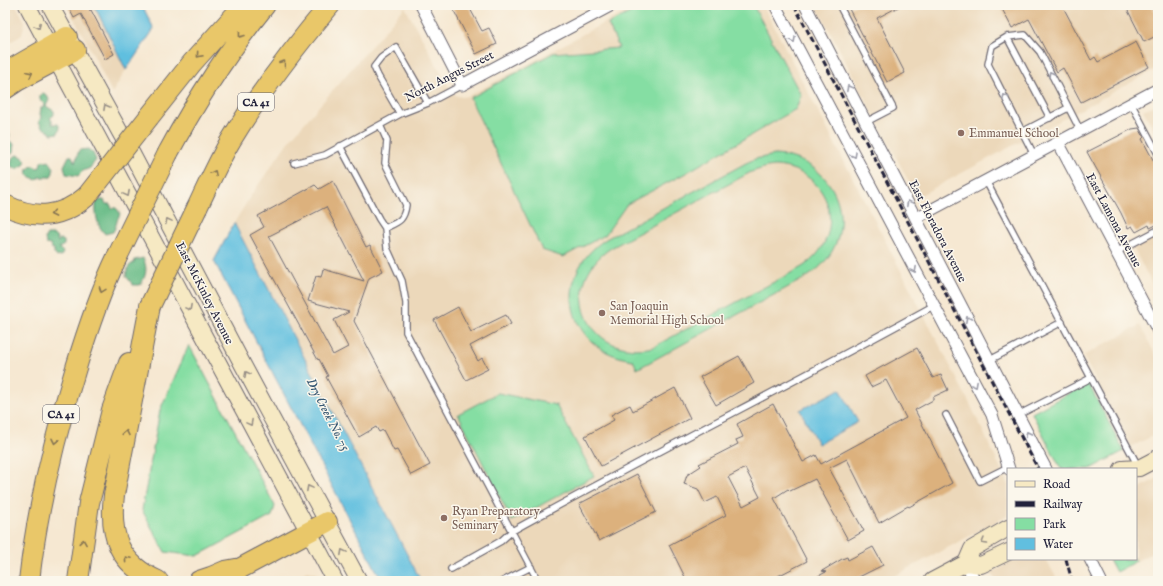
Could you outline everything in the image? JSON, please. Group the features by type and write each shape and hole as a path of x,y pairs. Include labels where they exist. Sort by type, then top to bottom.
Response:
{"highway":[{"path":"5,205 24,213 47,215 69,209 80,203 192,63 244,5"},
{"name":"CA 41","path":"29,581 38,520 60,417 88,329 106,280 168,153 189,115 241,36 265,5"},
{"name":"CA 41","path":"78,581 90,503 112,410 150,306 196,208 231,141 270,80 330,5"},
{"path":"5,73 53,54 71,44"},
{"path":"5,89 53,54"},
{"path":"150,306 112,512 116,539 122,553 138,570 158,581"},
{"path":"199,581 225,571 236,575 327,522"}],"main road":[{"name":"East McKinley Avenue","path":"27,5 335,581"},
{"name":"East McKinley Avenue","path":"50,5 136,161 247,374 359,581"},
{"path":"1138,470 1158,458"},
{"path":"974,564 972,549 1007,529"},
{"path":"974,564 1007,546"},
{"path":"932,581 1007,552"}],"street":[{"path":"421,5 462,84"},
{"path":"775,5 992,416 1009,468"},
{"name":"East Floradora Avenue","path":"806,5 1045,468"},
{"name":"North Angus Street","path":"462,84 609,6"},
{"path":"916,218 1158,88"},
{"name":"East Lamona Avenue","path":"1058,142 1158,331"},
{"path":"1091,560 1102,581"},
{"path":"974,564 975,581"}],"lane":[{"path":"839,5 893,108 866,122"},
{"path":"1034,155 988,64 992,46 1007,37 1025,35 1040,52 1080,130"},
{"path":"1007,37 1050,118"},
{"path":"400,114 374,67 381,58 396,47 428,103"},
{"name":"North Angus Street","path":"294,162 324,155 400,114 428,103 462,84"},
{"path":"1131,103 1158,154"},
{"path":"1022,132 1068,108"},
{"path":"380,125 387,141 385,163 406,205 405,212 401,220 385,228"},
{"path":"340,146 385,228 387,248 402,281 406,303 406,332 538,581"},
{"path":"986,181 1062,322 1137,468"},
{"path":"1116,252 1158,230"},
{"path":"1158,255 1158,262"},
{"path":"451,569 501,541 512,531 595,485 745,407 933,306"},
{"path":"990,360 1062,322"},
{"path":"1018,416 1091,378"},
{"path":"946,415 980,481 1007,469"},
{"path":"503,581 531,567"}],"shaded area":[{"path":"5,5 16,5 25,22 22,35 5,45"},
{"path":"67,5 94,5 126,70 112,93 95,58"},
{"name":"San Joaquin Memorial High School","path":"637,5 763,5 970,404 1007,482 1007,516 885,581 421,581 234,223 288,142 405,7 452,93 462,97 468,96"},
{"name":"Emmanuel School","path":"816,5 1158,5 1158,68 917,197"},
{"path":"1158,103 1158,138 1143,110"},
{"path":"1158,232 1158,295 1132,246"},
{"path":"1140,325 1158,360 1158,433 1131,447 1083,356"},
{"path":"1158,478 1158,550 1136,561 1137,560 1137,489"},
{"path":"1015,560 1047,560 1058,581 996,581 991,573"},
{"path":"307,571 317,574 321,581 289,581"}],"green space":[{"path":"645,5 753,5 801,95 796,109 684,174 627,204 605,235 563,257 542,250 470,98 553,53 619,48 608,24"},
{"path":"43,93 47,95 49,100 46,106 54,111 54,115 50,118 52,124 58,124 60,128 58,133 52,134 42,127 39,122 41,117 41,108 45,105 40,100 40,95"},
{"path":"7,131 10,135 8,140 14,144 13,152 11,154 8,154 7,151 5,152 5,132"},
{"path":"88,149 93,153 96,160 90,168 83,171 78,176 66,174 64,166 69,156 72,156 75,163 79,150"},
{"path":"17,155 26,160 24,165 17,169 12,167 10,163 12,162 12,158"},
{"path":"775,155 798,160 817,171 830,186 838,204 840,223 836,243 825,261 807,277 637,369 633,360 610,354 593,342 580,327 573,310 572,291 577,272 588,254 606,239 755,159","holes":["775,166 794,170 810,179 821,191 828,206 830,223 826,239 817,254 802,267 653,347 630,349 611,343 596,332 587,317 583,300 585,281 594,263 611,248 751,172"]},
{"path":"44,160 46,162 49,161 54,168 50,177 40,177 36,180 28,175 27,170 30,167 40,167 41,162"},
{"path":"104,200 106,204 110,204 112,208 116,208 120,214 113,232 105,234 98,224 96,202"},
{"path":"47,235 54,235 58,242 60,239 64,241 64,245 59,248 63,252 62,255 57,257 54,253 54,249 51,248 50,245 46,244 45,238"},
{"path":"143,258 146,269 144,279 140,285 133,285 126,276 127,270 135,260"},
{"path":"189,345 275,506 272,516 197,556 165,552 142,510 160,410"},
{"path":"1088,383 1124,451 1092,468 1060,468 1032,413"},
{"path":"498,393 556,405 594,476 512,521 458,414"},
{"path":"1110,560 1136,560 1136,561 1116,572"}],"water":[{"path":"94,5 142,5 154,29 126,70"},
{"name":"Dry Creek No. 75","path":"234,223 421,581 382,581 214,261"},
{"path":"840,389 858,422 818,444 800,410"}],"building":[{"path":"67,5 99,5 89,10 91,10 114,54 105,59 81,14 74,18"},
{"path":"451,5 468,5 482,31 489,28 497,44 476,54"},
{"path":"856,5 902,5 877,18 905,73 887,82 849,9"},
{"name":"Emmanuel School","path":"1000,5 1062,5 1091,60 1095,57 1098,62 1136,42 1149,67 1081,102 1063,68 1057,72 1029,19 1012,28"},
{"path":"1125,5 1151,5 1158,18 1158,35 1144,42"},
{"path":"1139,128 1144,137 1142,139 1158,169 1158,224 1150,228 1149,225 1136,232 1132,226 1128,228 1087,152 1132,129"},
{"path":"333,181 366,247 370,245 383,271 369,278 354,321 430,465 411,475 397,450 394,451 383,430 379,432 376,427 359,437 326,377 328,376 319,359 318,360 250,235 264,227 258,216 315,185 319,189","holes":["326,207 364,281 323,269 321,277 316,276 308,301 349,312 334,320 348,347 333,355 269,236"]},
{"path":"458,307 471,332 506,315 511,324 470,346 478,361 482,358 488,369 466,380 434,320"},
{"path":"917,348 933,378 941,375 948,390 933,397 933,400 915,410 952,483 879,523 847,459 829,468 864,531 848,540 815,479 790,491 788,489 774,498 807,561 771,581 687,581 669,545 726,515 717,497 705,503 698,489 684,484 687,475 701,466 699,464 738,444 736,440 743,437 737,424 773,404 803,462 816,455 821,464 906,418 886,380 871,387 865,376","holes":["745,468 760,497 743,506 728,477"]},
{"path":"739,356 754,383 716,405 700,377"},
{"path":"675,388 690,418 601,466 585,436 614,420 611,415 630,405 633,411"},
{"path":"637,474 656,512 599,541 579,504"},
{"path":"873,547 883,565 851,581 809,581 826,572 822,571 842,559 847,557 848,560"}],"railway":[{"path":"794,5 1037,468"},
{"path":"1066,560 1072,581"}],"place":[{"name":"Emmanuel School","path":"961,133"},
{"name":"San Joaquin Memorial High School","path":"602,313"},
{"name":"Ryan Preparatory Seminary","path":"444,518"}]}
